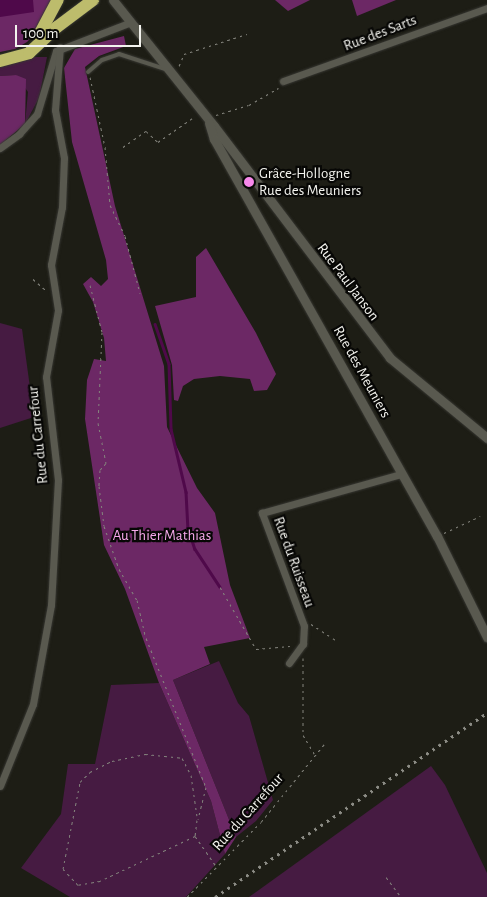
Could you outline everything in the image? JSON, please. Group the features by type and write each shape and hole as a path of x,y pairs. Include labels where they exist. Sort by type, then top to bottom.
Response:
{"highway":[{"path":"0,56 25,48 38,36 58,0"},
{"path":"0,61 28,53 57,26 94,0"}],"street":[{"name":"Rue Paul Janson","path":"113,0 170,70 390,358 487,438"},
{"name":"Rue des Sarts","path":"283,81 286,77 344,61 487,8"},
{"path":"0,148 37,114 52,57 60,47 131,22"},
{"name":"Rue du Carrefour","path":"0,786 33,704 51,605 58,480 46,377 58,310 51,265 63,198 64,158 55,110 60,47"},
{"name":"Rue des Meuniers","path":"208,122 214,139 343,364 437,536 487,637"},
{"name":"Rue du Ruisseau","path":"303,644 300,618 262,513 402,474"},
{"path":"289,663 303,644"}],"lane":[{"path":"88,72 102,60 119,54 170,70"}],"path":[{"path":"177,80 184,54 247,34"},
{"path":"88,72 105,147 110,205 126,236 140,294"},
{"path":"208,122 254,102 274,91 283,81"},
{"path":"123,147 146,131 158,142 201,112"},
{"path":"90,285 102,332 98,424 106,463 100,470 104,526 119,569 137,600 146,638 206,787 194,836 217,867"},
{"path":"437,536 480,516"},
{"path":"220,587 256,649 265,650 303,644 303,735 315,755"},
{"path":"300,618 336,640"},
{"name":"Rue du Carrefour","path":"187,897 261,822 326,742"},
{"path":"194,836 100,881 78,884 63,869 80,782 90,772 112,761 145,754 182,758 191,774 198,819"},
{"path":"386,877 401,897"}],"shaded area":[{"path":"0,0 33,0 34,12 0,17"},
{"path":"29,57 47,57 39,98 25,124 28,92 16,75 0,76 0,65"},
{"path":"0,323 22,329 34,417 0,428"},
{"path":"219,661 238,703 249,716 273,800 256,821 236,837 173,680"},
{"path":"159,683 211,801 225,854 186,897 70,897 21,868 61,814 68,764 95,764 111,685"},
{"path":"431,766 445,785 487,873 487,897 249,897"}],"green space":[{"path":"0,0 54,0 39,29 27,42 15,49 0,52"},
{"path":"275,0 310,0 288,11"},
{"path":"352,0 396,0 357,16"},
{"name":"Au Thier Mathias","path":"124,36 126,46 99,56 85,67 115,206 164,366 167,427 197,488 215,513 230,585 250,638 204,647 210,664 173,680 236,837 225,854 211,801 159,683 125,589 104,545 85,419 87,380 94,359 106,361 104,338 93,302 83,284 91,277 101,286 108,279 106,260 72,142 64,68 75,49"},
{"path":"16,75 26,79 25,124 0,145 0,76"},
{"path":"206,248 256,333 276,374 267,390 254,391 250,379 220,376 194,379 183,386 178,401 174,400 172,365 155,306 196,297 196,257"}],"waterway":[{"path":"155,324 169,364 171,429 186,492 188,528 195,549 220,587"}],"railway":[{"path":"215,897 487,713"}],"place":[{"name":"Grâce-Hollogne Rue des Meuniers","path":"249,182"}]}
